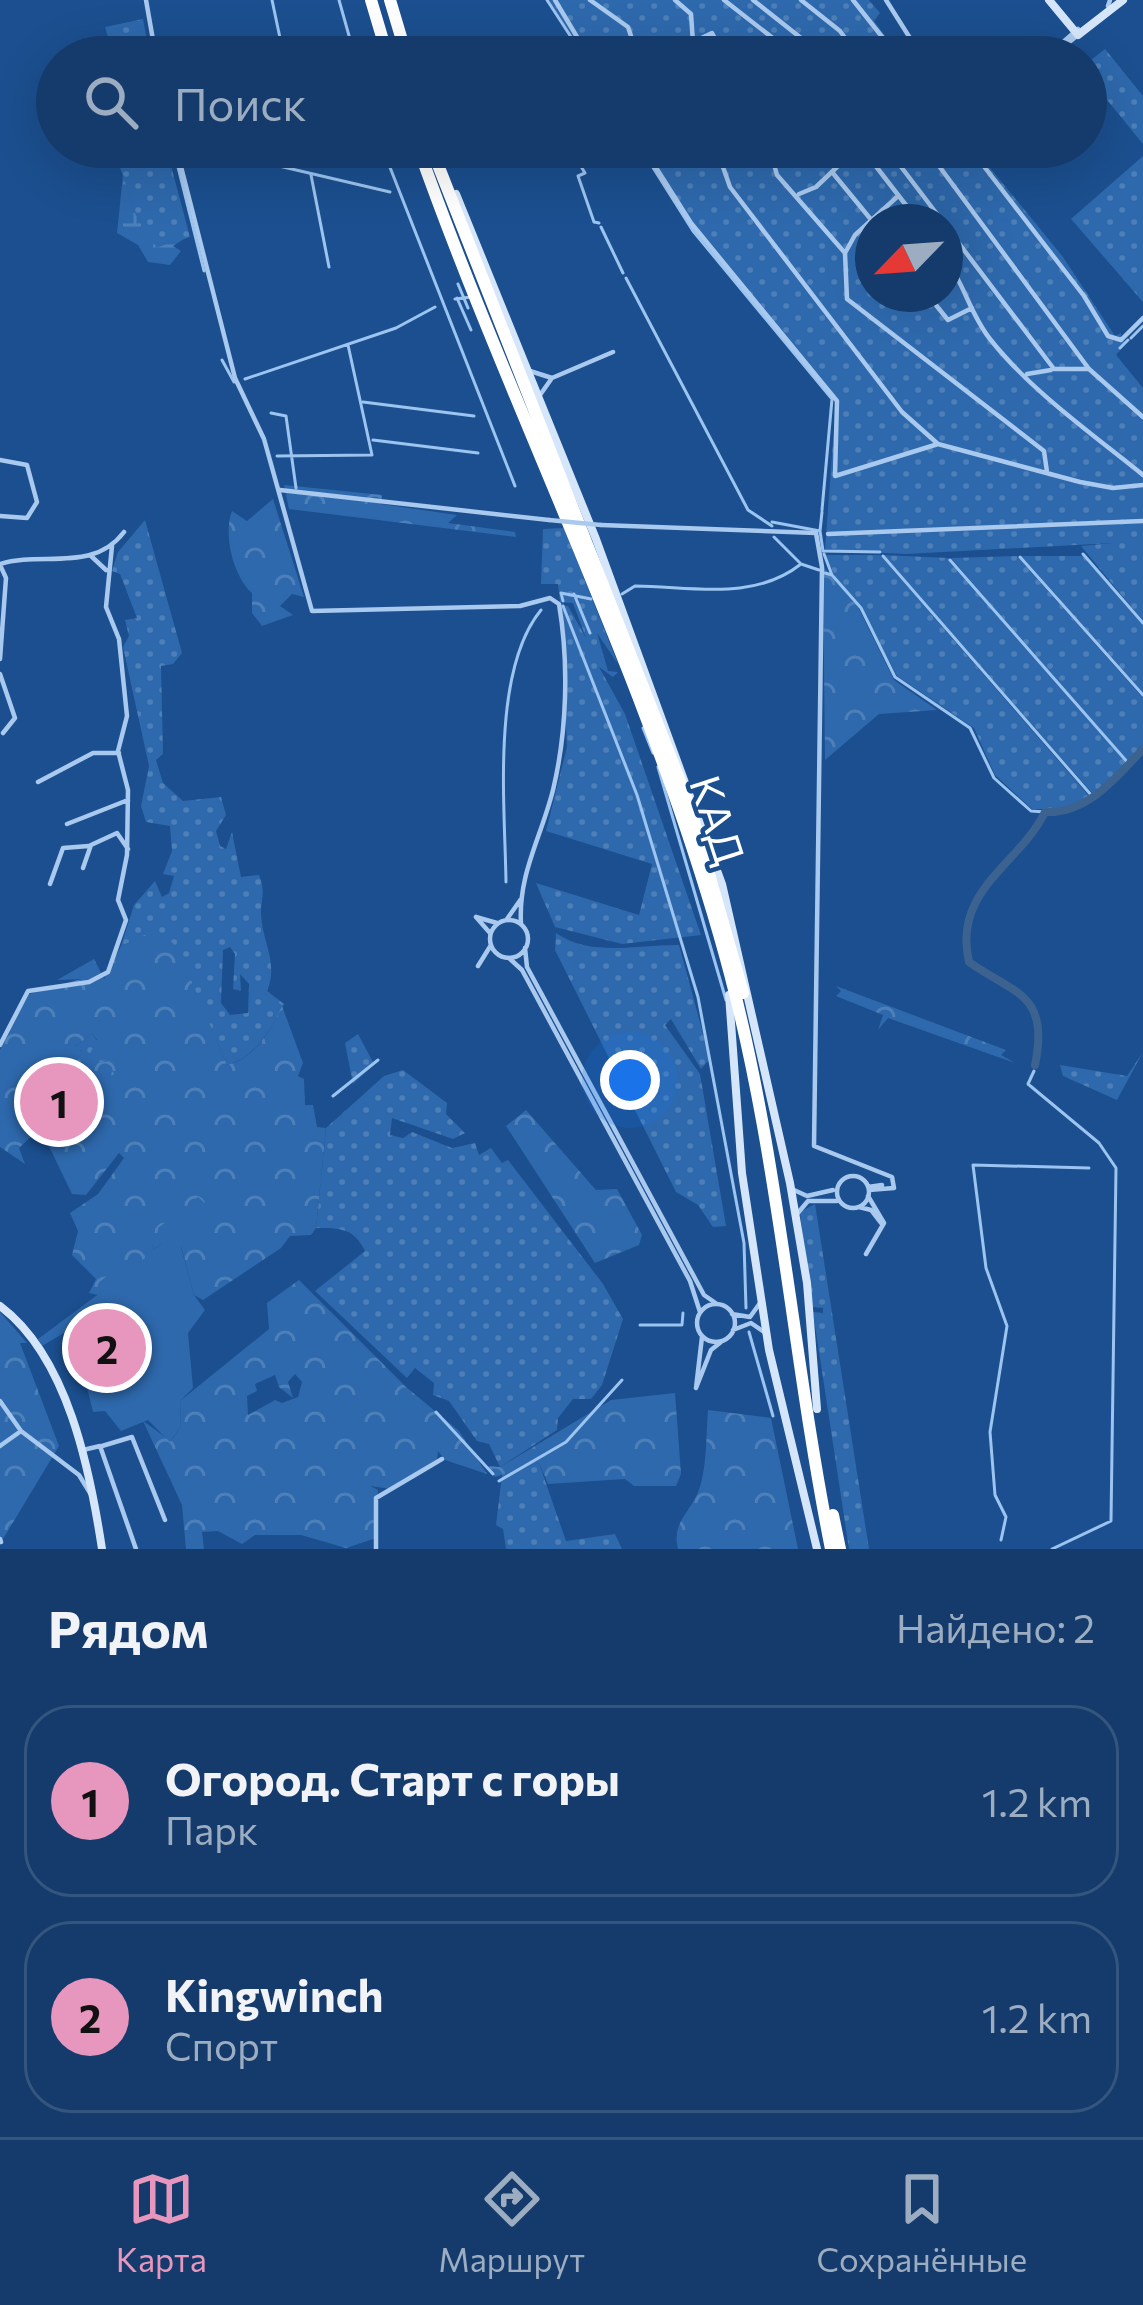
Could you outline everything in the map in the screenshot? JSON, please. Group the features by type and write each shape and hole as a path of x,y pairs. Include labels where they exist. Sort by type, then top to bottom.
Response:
{"highway":[{"path":"371,0 382,36"},
{"path":"386,0 397,36"},
{"name":"КАД","path":"426,168 664,764 720,936 764,1124 836,1549"},
{"name":"КАД","path":"442,168 642,676 729,934 776,1143 836,1549"},
{"path":"444,168 482,279"}],"street":[{"path":"146,0 152,36"},
{"path":"554,0 576,36"},
{"path":"590,0 628,27 631,36"},
{"path":"675,0 691,14 693,36"},
{"path":"724,0 770,36"},
{"path":"753,0 798,36"},
{"path":"801,0 844,36"},
{"path":"853,0 881,36"},
{"path":"886,0 909,36"},
{"path":"1050,1 1078,32"},
{"path":"1078,32 1114,2"},
{"path":"1073,36 1114,2"},
{"path":"181,168 235,378 264,439 314,613 520,606 550,598 559,604 562,745 542,826 520,881 527,967 704,1295 732,1314 753,1315 760,1292"},
{"path":"657,168 691,223 837,401 835,476 938,444"},
{"path":"723,168 730,188 902,412 938,444 1113,488 1143,485"},
{"path":"775,168 799,194 807,214 845,254 847,299 1044,451 1047,473"},
{"path":"799,194 836,168"},
{"path":"877,168 906,204"},
{"path":"902,168 929,204"},
{"path":"941,168 1089,369 1143,417"},
{"path":"985,168 1084,296 1108,336 1121,340 1143,318"},
{"path":"832,172 859,204"},
{"path":"455,193 697,804 736,932 790,1183 817,1409"},
{"path":"889,204 899,195"},
{"path":"845,254 855,241"},
{"path":"963,249 1054,369"},
{"path":"963,291 988,337 1143,475"},
{"path":"942,312 948,320 972,308"},
{"path":"541,406 542,388 552,378 613,352"},
{"path":"524,364 538,378 552,378"},
{"path":"1027,374 1089,369"},
{"path":"0,460 27,465 37,502 27,518 0,516"},
{"path":"279,490 601,525 816,533 822,567 814,1146 892,1177 894,1188 869,1191"},
{"path":"828,534 1143,521"},
{"path":"0,1045 26,994 43,985 85,982 108,972 126,920 118,900 128,849 128,800 118,753 128,716 119,639 106,613 106,570 112,546 124,532"},
{"path":"0,659 6,578 0,564 25,556 61,561 112,546"},
{"path":"90,555 106,570"},
{"path":"0,674 15,718 3,733"},
{"path":"38,782 93,753 118,753"},
{"path":"664,764 732,1006 742,1173 769,1350 817,1549"},
{"path":"67,824 128,800"},
{"path":"50,884 63,848 78,851 117,833 128,849"},
{"path":"83,868 91,845"},
{"path":"506,920 521,899"},
{"path":"498,954 481,963 491,946 490,933 476,917 520,924"},
{"path":"490,933 497,923"},
{"path":"491,946 522,970 657,1219 700,1312 697,1322 703,1337 696,1388 711,1350 734,1330 757,1324 769,1350"},
{"path":"509,958 525,948"},
{"path":"790,1183 807,1196 855,1175 884,1218 866,1254"},
{"path":"859,1207 869,1191 882,1185"},
{"path":"837,1186 840,1202"},
{"path":"796,1220 808,1201 840,1202 874,1213 882,1228"},
{"path":"700,1312 717,1304"},
{"path":"0,1306 27,1333 73,1416 102,1549"},
{"path":"732,1314 734,1330"},
{"path":"703,1337 723,1341"},
{"path":"0,1402 21,1431 79,1475 94,1500"},
{"path":"0,1446 21,1431"},
{"path":"83,1450 132,1437 165,1520"},
{"path":"100,1446 136,1549"},
{"path":"376,1549 376,1498 442,1459"}],"green space":[{"path":"549,0 869,0 880,13 874,21 885,36 572,36"},
{"path":"143,19 146,36 108,36 105,27"},
{"path":"1107,51 1143,96 1143,144 1107,100"},
{"path":"1143,156 1143,302 1071,219"},
{"path":"120,168 172,168 190,237 156,249 141,232"},
{"path":"655,168 990,168 1063,257 1115,336 1121,333 1121,341 1128,341 1116,355 1143,388 1143,621 1081,546 1113,543 906,554 825,550 836,401 693,229"},
{"path":"123,175 136,216 141,216 141,232 152,232 156,248 187,237 173,246 181,251 170,265 148,262 138,245 117,233"},
{"path":"284,485 382,495 381,504 457,515 448,523 515,532 516,537 289,509"},
{"path":"273,499 304,597 292,594 280,606 293,615 262,626 252,613 252,593 235,566 229,520 232,511 247,521"},
{"path":"145,520 182,653 173,664 161,666 163,754 156,760 163,783 183,801 221,797 226,815 216,831 220,846 226,849 232,832 241,877 259,875 262,886 262,924 271,971 267,991 284,1004 254,1049 227,1065 176,947 150,935 121,946 134,905 155,881 162,897 169,893 174,876 163,874 172,851 170,826 146,822 141,806 149,766 123,647 129,636 125,620 137,618 120,574 112,571 118,552","holes":["230,947 235,954 233,989 241,991 240,974 249,984 248,1013 230,1015 221,1003 223,950"]},
{"path":"564,528 618,664 597,633 608,671 618,672 613,677 599,667 625,714 701,935 622,944 555,927 536,883 639,915 652,864 546,831 567,747 561,605 568,606 586,638 573,603 560,602 558,584 541,584 543,529"},
{"path":"825,555 880,555 1089,796 1065,809 1032,809 995,775 974,728 897,676 861,607 839,585"},
{"path":"883,555 948,558 1127,764 951,558 1017,556 1143,698 1143,751 1085,802 1093,794"},
{"path":"1021,556 1083,556 1143,625 1143,693"},
{"path":"823,566 858,607 894,680 937,710 879,714 825,760"},
{"path":"149,933 161,933 177,947 227,1065 254,1050 282,1006 303,1063 298,1076 304,1079 305,1105 313,1105 317,1127 326,1128 316,1228 311,1235 290,1236 281,1248 203,1300 194,1295 181,1246 162,1244 154,1249 150,1241 146,1258 98,1295 89,1293 96,1279 72,1255 78,1231 70,1213 98,1194 124,1158 119,1153 86,1195 72,1194 45,1138 35,1133 19,1148 25,1164 0,1147 0,1050 29,994 81,979 57,980 94,959 104,979 121,946","holes":["92,1033 97,1040 87,1059 108,1061 93,1064 72,1088 89,1085 111,1066 114,1074 78,1101 62,1104 58,1089 83,1052 75,1047"]},
{"path":"556,933 600,948 679,945 710,1059 701,1069 671,1019 665,1025 700,1074 726,1226 713,1227 698,1205 676,1192 555,950"},
{"path":"836,986 1006,1050 1001,1055 1015,1063 888,1018 878,1030 883,1015 836,996 841,991"},
{"path":"92,1033 109,1060 93,1065 111,1065 115,1074 78,1101 62,1104 58,1089 82,1051 74,1048"},
{"path":"358,1034 374,1064 353,1084 345,1043"},
{"path":"1143,1052 1117,1100 1063,1076 1060,1065 1127,1076"},
{"path":"403,1070 447,1103 446,1114 465,1133 453,1139 392,1118 390,1135 403,1138 412,1132 452,1148 475,1143 479,1155 491,1148 502,1163 508,1160 603,1284 623,1319 602,1385 591,1399 573,1399 558,1418 557,1430 500,1467 489,1444 477,1441 449,1401 433,1395 434,1383 415,1368 407,1378 315,1291 365,1251 345,1231 316,1228 326,1128 384,1076"},
{"path":"526,1110 596,1190 617,1189 642,1235 639,1245 595,1263 506,1126"},
{"path":"198,1197 211,1209 210,1220 181,1247 194,1295 205,1310 188,1333 193,1388 180,1401 181,1426 170,1442 148,1420 121,1431 105,1411 93,1412 83,1371 64,1333 42,1346 38,1339 104,1290 103,1279 145,1258 149,1238 154,1249 162,1244 158,1228"},
{"path":"815,1204 869,1549 849,1549 813,1312 823,1313 823,1308 812,1307 800,1212"},
{"path":"299,1280 406,1387 459,1431 487,1474 445,1460 438,1451 437,1459 391,1489 370,1486 378,1490 376,1538 346,1548 301,1535 255,1535 242,1544 218,1531 202,1532 204,1549 186,1549 182,1505 143,1421 171,1441 181,1426 180,1401 269,1329 267,1303","holes":["295,1374 302,1382 298,1397 282,1403 275,1400 248,1415 247,1396 257,1391 255,1384 275,1375 279,1387 293,1398 288,1382"]},
{"path":"0,1312 27,1343 20,1343 59,1446 0,1544"},
{"path":"675,1393 681,1474 676,1486 634,1486 625,1479 548,1484 539,1463 495,1477 488,1466 500,1467 611,1400"},
{"path":"708,1410 771,1418 798,1549 678,1549 677,1531 702,1478"},
{"path":"539,1463 566,1541 615,1534 622,1549 506,1549 503,1529 496,1525 502,1475"}],"waterway":[{"path":"272,0 280,36"},
{"path":"339,0 349,36"},
{"path":"547,0 570,36"},
{"path":"178,168 204,271"},
{"path":"288,168 390,192"},
{"path":"390,168 515,486"},
{"path":"582,168 585,173 578,176 594,222 599,223"},
{"path":"653,168 693,231 832,399 822,510"},
{"path":"311,175 329,267"},
{"path":"601,227 623,273"},
{"path":"626,278 748,510 772,526"},
{"path":"458,284 468,308"},
{"path":"455,299 471,297"},
{"path":"457,298 471,330"},
{"path":"245,379 396,328 435,307"},
{"path":"1131,338 1143,326"},
{"path":"1120,348 1128,340"},
{"path":"277,456 372,455 348,345"},
{"path":"222,360 234,382"},
{"path":"363,402 474,416"},
{"path":"271,413 286,416 296,488"},
{"path":"373,440 478,453"},
{"path":"772,522 820,531 822,512"},
{"path":"820,531 823,551 880,552"},
{"path":"774,537 801,564 819,570"},
{"path":"824,554 832,575 825,573"},
{"path":"1083,554 1143,623"},
{"path":"883,556 1092,796"},
{"path":"1020,557 1143,695"},
{"path":"950,560 1129,764"},
{"path":"622,594 635,586 742,588 782,576 801,564"},
{"path":"832,575 861,608 895,677 970,728 994,778 1031,811 1045,812"},
{"path":"563,601 561,593 591,599"},
{"path":"574,594 590,633"},
{"path":"563,606 637,795 698,997 744,1243 746,1308"},
{"path":"506,882 503,779 508,703 525,636 541,610"},
{"path":"643,728 653,753"},
{"path":"1035,1065 1038,1041 1033,1009 1014,990 969,962 970,916 991,880 1045,812 1087,801 1143,749"},
{"path":"658,767 726,1000"},
{"path":"333,1096 378,1060"},
{"path":"1034,1071 1028,1084 1099,1143 1116,1168 1111,1521 1052,1549"},
{"path":"1001,1540 1006,1517 995,1495 990,1432 1007,1326 986,1268 973,1165 1089,1168"},
{"path":"640,1325 682,1325 683,1313"},
{"path":"749,1332 773,1416"},
{"path":"499,1481 566,1442 622,1380"},
{"path":"436,1412 493,1474"}],"place":[{"name":"Огород. Старт с горы","path":"59,1102"},
{"name":"Kingwinch","path":"107,1348"}]}
